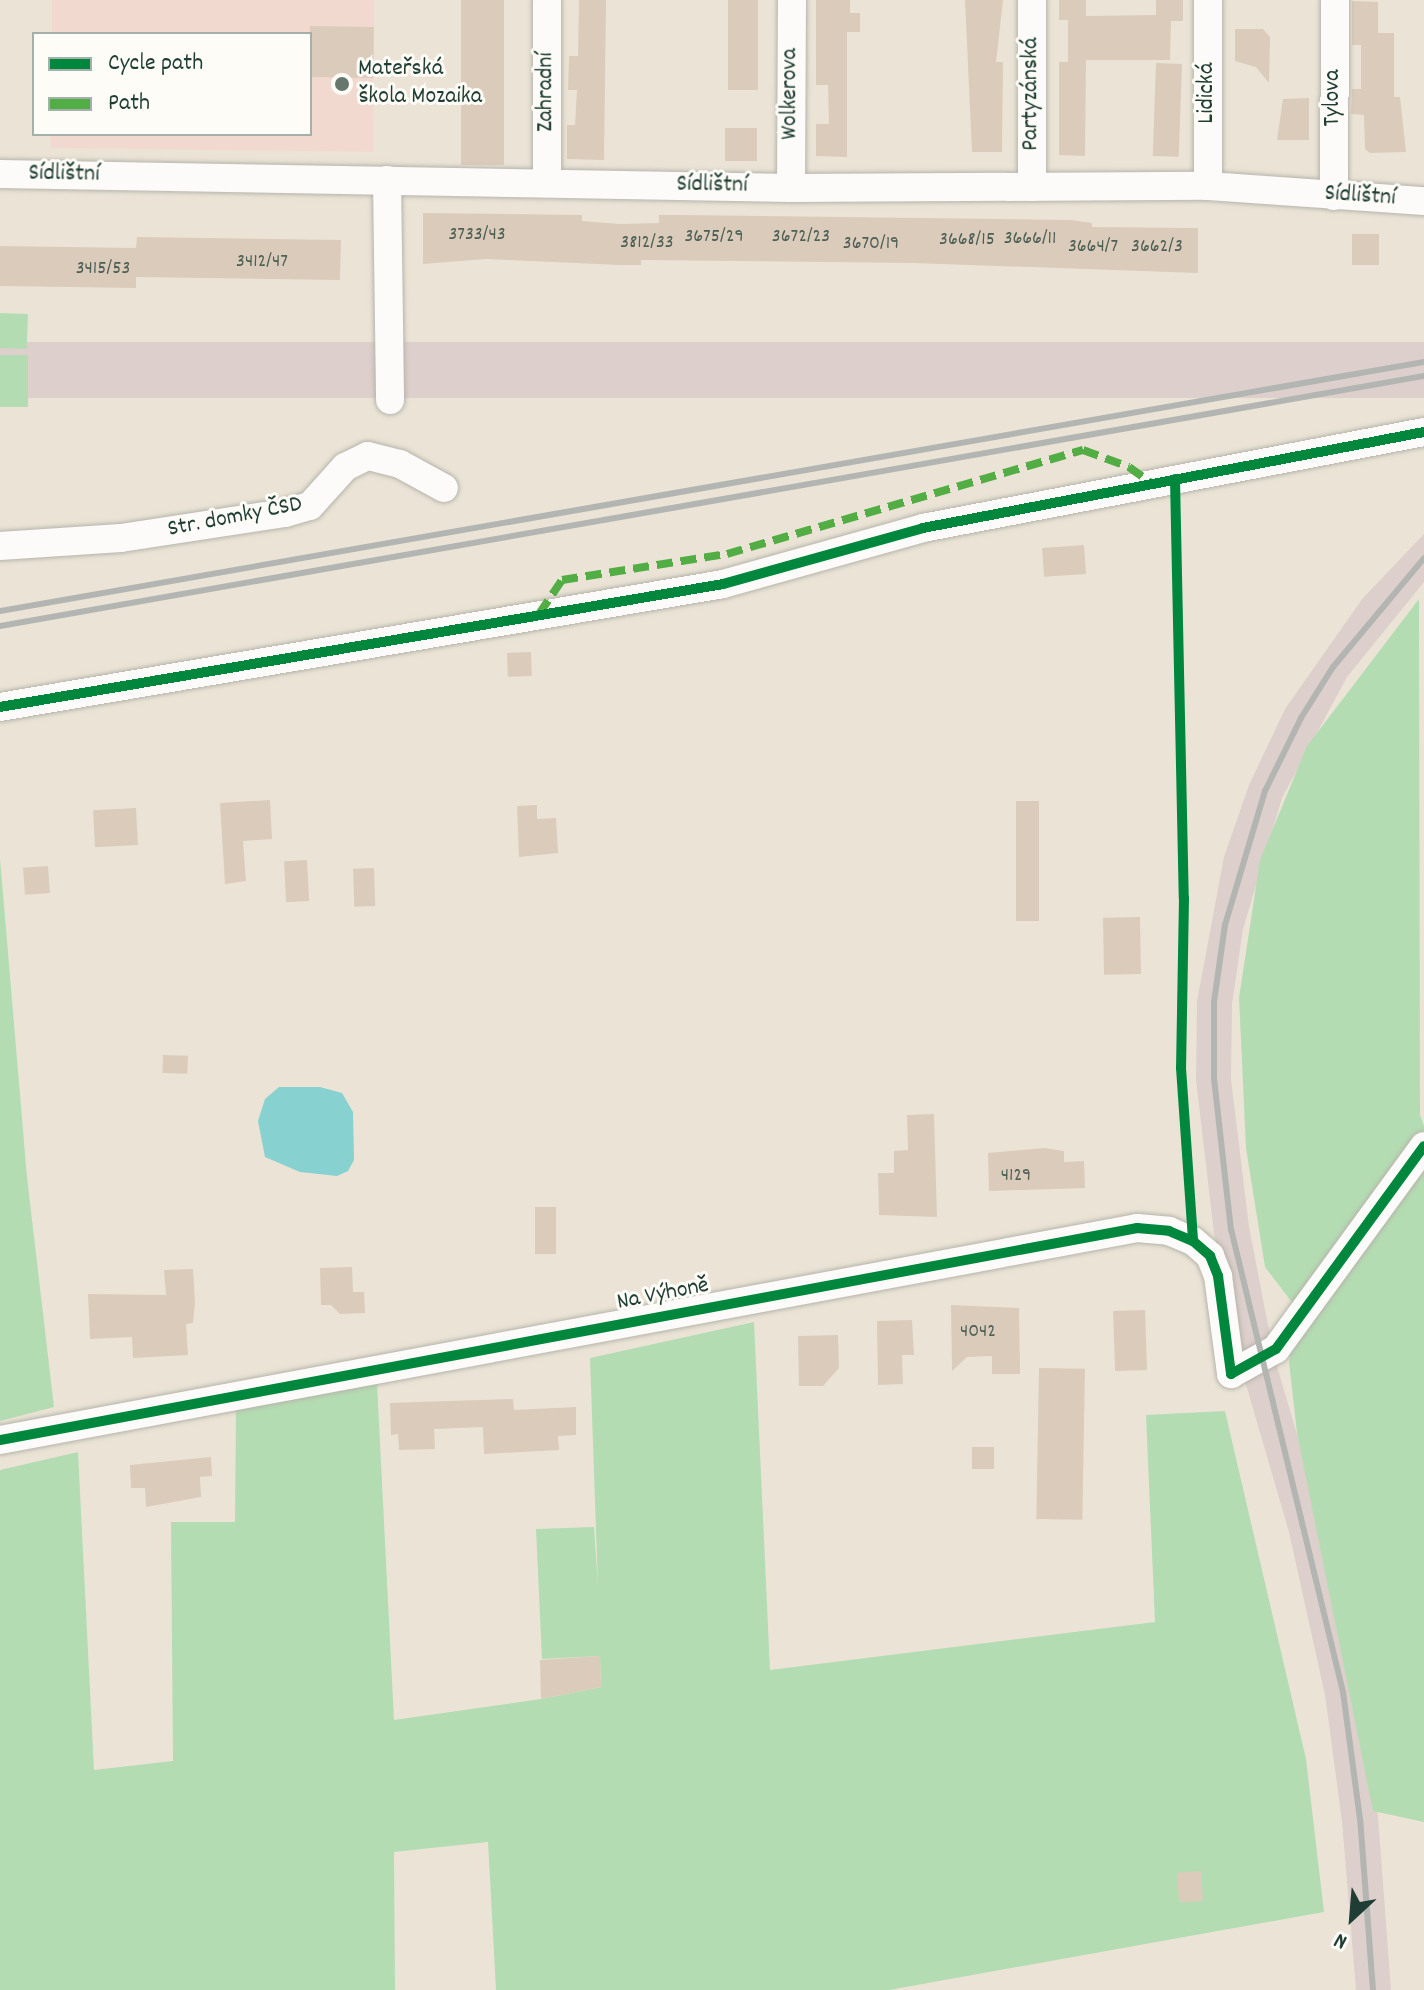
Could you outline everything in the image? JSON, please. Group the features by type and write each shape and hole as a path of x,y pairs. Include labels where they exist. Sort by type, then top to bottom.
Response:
{"street":[{"name":"Zahradní","path":"547,0 547,183"},
{"name":"Wolkerova","path":"791,188 792,0"},
{"name":"Partyzánská","path":"1032,0 1032,187"},
{"name":"Lidická","path":"1208,0 1208,186"},
{"name":"Tylova","path":"1334,196 1335,0"},
{"name":"Sídlištní","path":"0,174 791,188 1208,186 1424,201"},
{"path":"387,180 390,400"},
{"path":"0,707 723,584 923,528 1424,432"},
{"name":"Str. domky ČSD","path":"0,546 121,538 285,513 310,506 345,467 368,456 400,464 444,488"},
{"name":"Na Výhoně","path":"0,1440 1137,1228 1169,1231 1193,1241 1210,1256 1218,1276 1231,1374 1276,1349 1424,1146"}],"shaded area":[{"name":"Mateřská škola Mozaika","path":"52,0 374,0 373,152 51,148 51,136 312,136 312,32 52,32"},
{"path":"0,342 1424,342 1424,398 0,398"},
{"path":"1424,534 1424,582 1347,677 1282,798 1243,929 1232,1004 1231,1079 1249,1227 1274,1356 1323,1523 1360,1689 1378,1817 1391,1990 1356,1990 1342,1821 1325,1695 1289,1532 1240,1364 1214,1233 1196,1080 1197,1001 1224,857 1249,785 1285,709 1363,598"}],"green space":[{"path":"0,313 28,314 27,349 0,348"},
{"path":"0,355 28,355 28,407 0,407"},
{"path":"1419,599 1420,1115 1424,1126 1424,1822 1373,1811 1297,1433 1289,1362 1297,1309 1265,1267 1246,1148 1239,998 1260,860 1307,746"},
{"path":"0,858 27,1177 54,1407 0,1421"},
{"path":"754,1322 770,1670 1155,1622 1146,1415 1225,1411 1306,1759 1324,1912 889,1990 496,1990 488,1842 394,1852 395,1990 0,1990 0,1470 78,1452 94,1770 173,1761 171,1522 235,1522 236,1406 377,1383 394,1720 541,1699 601,1687 600,1656 542,1659 536,1529 594,1527 598,1587 590,1358"}],"water":[{"path":"279,1087 320,1087 342,1093 353,1112 354,1160 348,1171 337,1176 300,1172 265,1157 258,1121 265,1099"}],"building":[{"path":"461,0 504,0 504,165 461,165"},
{"path":"579,0 606,0 604,160 567,159 567,125 575,125 577,90 568,90 569,56 578,56"},
{"path":"728,0 758,0 758,90 728,90"},
{"path":"816,0 850,0 850,13 860,13 860,32 847,32 847,157 816,156 816,124 829,124 828,85 816,85"},
{"path":"965,0 1003,0 996,62 1003,62 1002,152 972,152"},
{"path":"1059,0 1086,0 1086,16 1156,15 1156,0 1183,0 1183,21 1171,21 1170,60 1086,60 1085,156 1059,155 1059,62 1068,62 1068,20 1059,20"},
{"path":"1352,1 1378,2 1378,33 1394,33 1394,97 1400,97 1406,152 1370,153 1365,149 1364,115 1351,114 1352,89 1361,89 1361,45 1352,45"},
{"path":"310,26 374,27 373,78 312,77"},
{"path":"1235,29 1263,29 1270,37 1269,83 1256,67 1235,61"},
{"path":"1156,63 1182,64 1179,157 1153,156"},
{"path":"1309,98 1309,140 1277,140 1283,99"},
{"path":"725,128 757,128 757,161 725,161"},
{"path":"423,213 582,215 582,221 619,224 659,223 659,215 681,215 1071,220 1092,223 1092,227 1198,228 1198,273 913,263 641,260 641,265 620,265 486,259 423,264"},
{"path":"1352,234 1379,234 1379,265 1352,265"},
{"path":"137,237 341,240 340,280 136,277 136,288 0,286 0,246 136,248"},
{"path":"1084,545 1086,574 1044,577 1042,548"},
{"path":"531,652 532,676 508,677 507,653"},
{"path":"270,800 272,839 243,841 246,881 225,884 220,803"},
{"path":"1016,801 1039,801 1039,921 1016,921"},
{"path":"537,805 537,819 556,818 558,853 519,857 517,806"},
{"path":"136,808 138,845 95,847 93,810"},
{"path":"307,860 309,901 286,902 284,861"},
{"path":"48,866 50,893 25,895 23,868"},
{"path":"374,868 375,906 354,907 353,869"},
{"path":"1140,917 1141,974 1104,975 1103,918"},
{"path":"163,1055 188,1056 187,1074 162,1073"},
{"path":"934,1114 937,1217 879,1215 878,1173 894,1173 894,1151 908,1150 907,1115"},
{"path":"1045,1148 1064,1151 1064,1162 1084,1161 1085,1188 989,1191 988,1153"},
{"path":"535,1207 556,1207 556,1254 535,1254"},
{"path":"352,1267 353,1292 364,1292 365,1313 340,1314 331,1305 321,1305 320,1268"},
{"path":"193,1269 195,1303 193,1323 186,1324 188,1355 133,1358 132,1337 90,1339 88,1294 166,1295 164,1270"},
{"path":"951,1305 1019,1308 1020,1374 992,1374 992,1356 967,1357 952,1371"},
{"path":"1145,1310 1147,1370 1115,1371 1113,1311"},
{"path":"912,1320 914,1355 902,1355 903,1384 878,1385 877,1321"},
{"path":"838,1335 839,1368 823,1386 799,1386 798,1336"},
{"path":"1039,1368 1085,1369 1082,1520 1036,1519"},
{"path":"513,1399 514,1410 576,1407 576,1435 558,1436 559,1450 484,1454 483,1427 434,1429 435,1449 399,1450 398,1434 391,1435 390,1403"},
{"path":"972,1447 994,1447 994,1469 972,1469"},
{"path":"211,1457 212,1476 200,1477 201,1497 146,1507 145,1488 131,1488 130,1465"},
{"path":"600,1656 601,1687 541,1699 540,1660"},
{"path":"1201,1871 1203,1901 1179,1903 1177,1873"}],"railway":[{"path":"0,611 1424,362"},
{"path":"0,626 1424,376"},
{"path":"1373,1990 1360,1819 1343,1692 1231,1230 1214,1079 1214,1002 1225,925 1265,791 1301,718 1333,667 1424,558"}],"marked path":[{"path":"539,614 562,580 727,554 1083,450 1129,467 1152,484"}],"cycle path":[{"path":"0,707 723,584 923,528 1424,432"},
{"path":"1175,479 1184,898 1181,1068 1193,1241"},
{"path":"0,1440 1137,1228 1169,1231 1193,1241 1210,1256 1218,1276 1231,1374 1276,1349 1424,1146"}],"place":[{"name":"Mateřská škola Mozaika","path":"342,84"}]}
